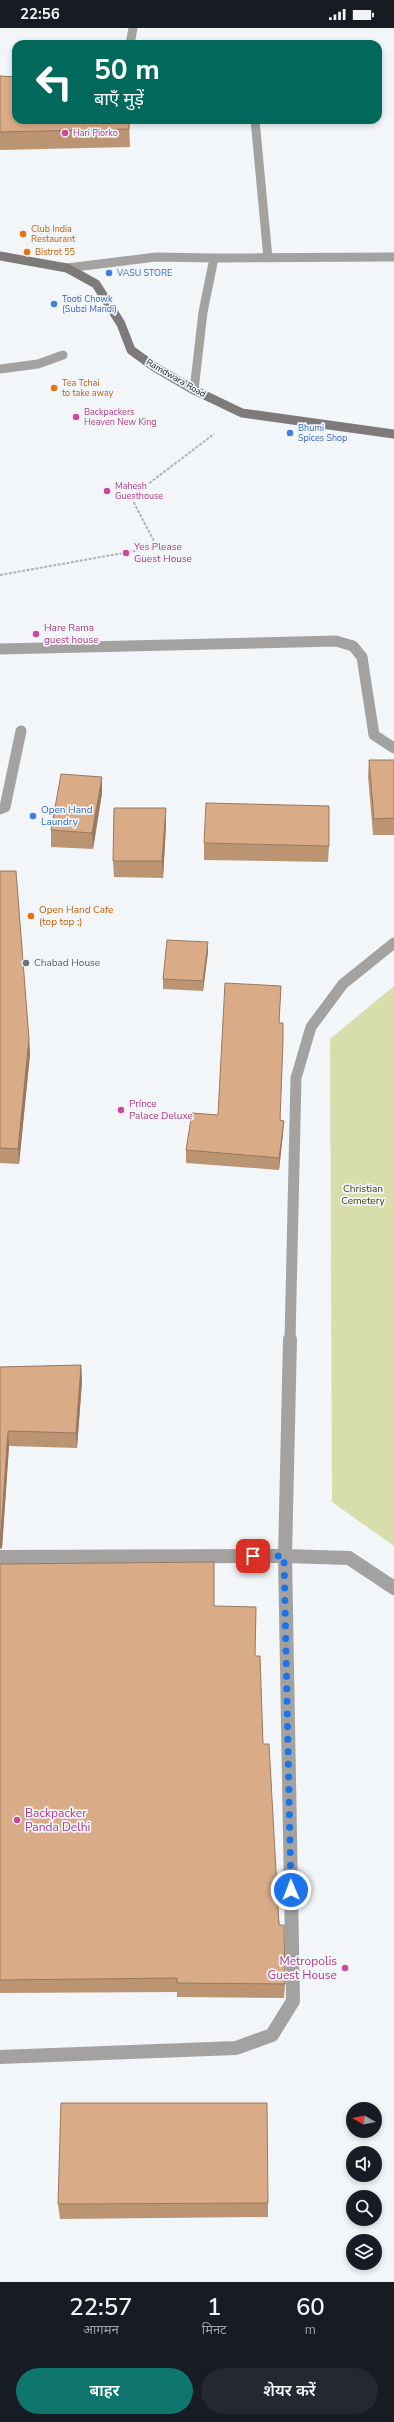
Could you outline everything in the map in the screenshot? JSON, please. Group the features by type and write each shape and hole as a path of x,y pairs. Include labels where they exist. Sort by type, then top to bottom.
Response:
{"street":[{"path":"131,40 133,28"},
{"path":"255,124 268,258"},
{"name":"Ramdwara Road","path":"0,256 67,268 96,284 121,324 131,350 194,390 242,413 368,432 394,434"},
{"path":"67,268 156,257 394,257"},
{"path":"194,390 203,312 214,258"},
{"path":"0,369 38,364 63,355"},
{"path":"0,649 336,641 354,646 362,657 374,735 394,748"},
{"path":"0,808 5,807 21,731"},
{"path":"0,2057 236,2048 272,2035 294,2001 284,1556 296,1078 311,1027 343,984 394,943"},
{"path":"0,1557 284,1556 349,1558 394,1588"}],"path":[{"path":"0,574 157,547 131,497 242,413"}],"green space":[{"name":"Christian Cemetery","path":"394,986 394,1546 332,1502 330,1039"}],"building":[{"path":"0,76 12,77 12,124 129,124 129,129 0,132"},
{"path":"369,760 394,760 394,818 374,819"},
{"path":"61,774 102,777 92,833 51,830"},
{"path":"206,803 329,806 329,846 204,843"},
{"path":"114,808 166,808 162,861 113,861"},
{"path":"0,871 16,871 29,1039 18,1149 0,1148"},
{"path":"167,940 208,942 203,981 163,979"},
{"path":"225,983 281,986 279,1023 283,1023 283,1041 280,1120 284,1121 279,1158 186,1150 192,1113 218,1115"},
{"path":"81,1365 76,1433 8,1431 0,1533 0,1367"},
{"path":"214,1562 214,1606 256,1607 255,1656 260,1656 263,1744 269,1744 279,1925 284,1925 285,1984 177,1983 177,1978 0,1980 0,1564"},
{"path":"61,2103 267,2103 268,2203 58,2204"}],"place":[{"name":"Hari Piorko","path":"65,133"},
{"name":"Club India Restaurant","path":"23,234"},
{"name":"Bistrot 55","path":"27,252"},
{"name":"VASU STORE","path":"109,273"},
{"name":"Tooti Chowk (Subzi Mandi)","path":"54,304"},
{"name":"Tea Tchai to take away","path":"54,388"},
{"name":"Backpackers Heaven New King","path":"76,417"},
{"name":"Bhumi Spices Shop","path":"290,433"},
{"name":"Mahesh Guesthouse","path":"107,491"},
{"name":"Yes Please Guest House","path":"126,553"},
{"name":"Hare Rama guest house","path":"36,634"},
{"name":"Open Hand Laundry","path":"33,816"},
{"name":"Open Hand Cafe (top top ;)","path":"31,916"},
{"name":"Chabad House","path":"26,963"},
{"name":"Prínce Palace Deluxe","path":"121,1110"},
{"name":"Backpacker Panda Delhi","path":"17,1820"},
{"name":"Metropolis Guest House","path":"345,1968"}],"route":[{"path":"253,1556 284,1556 291,1890"}]}
